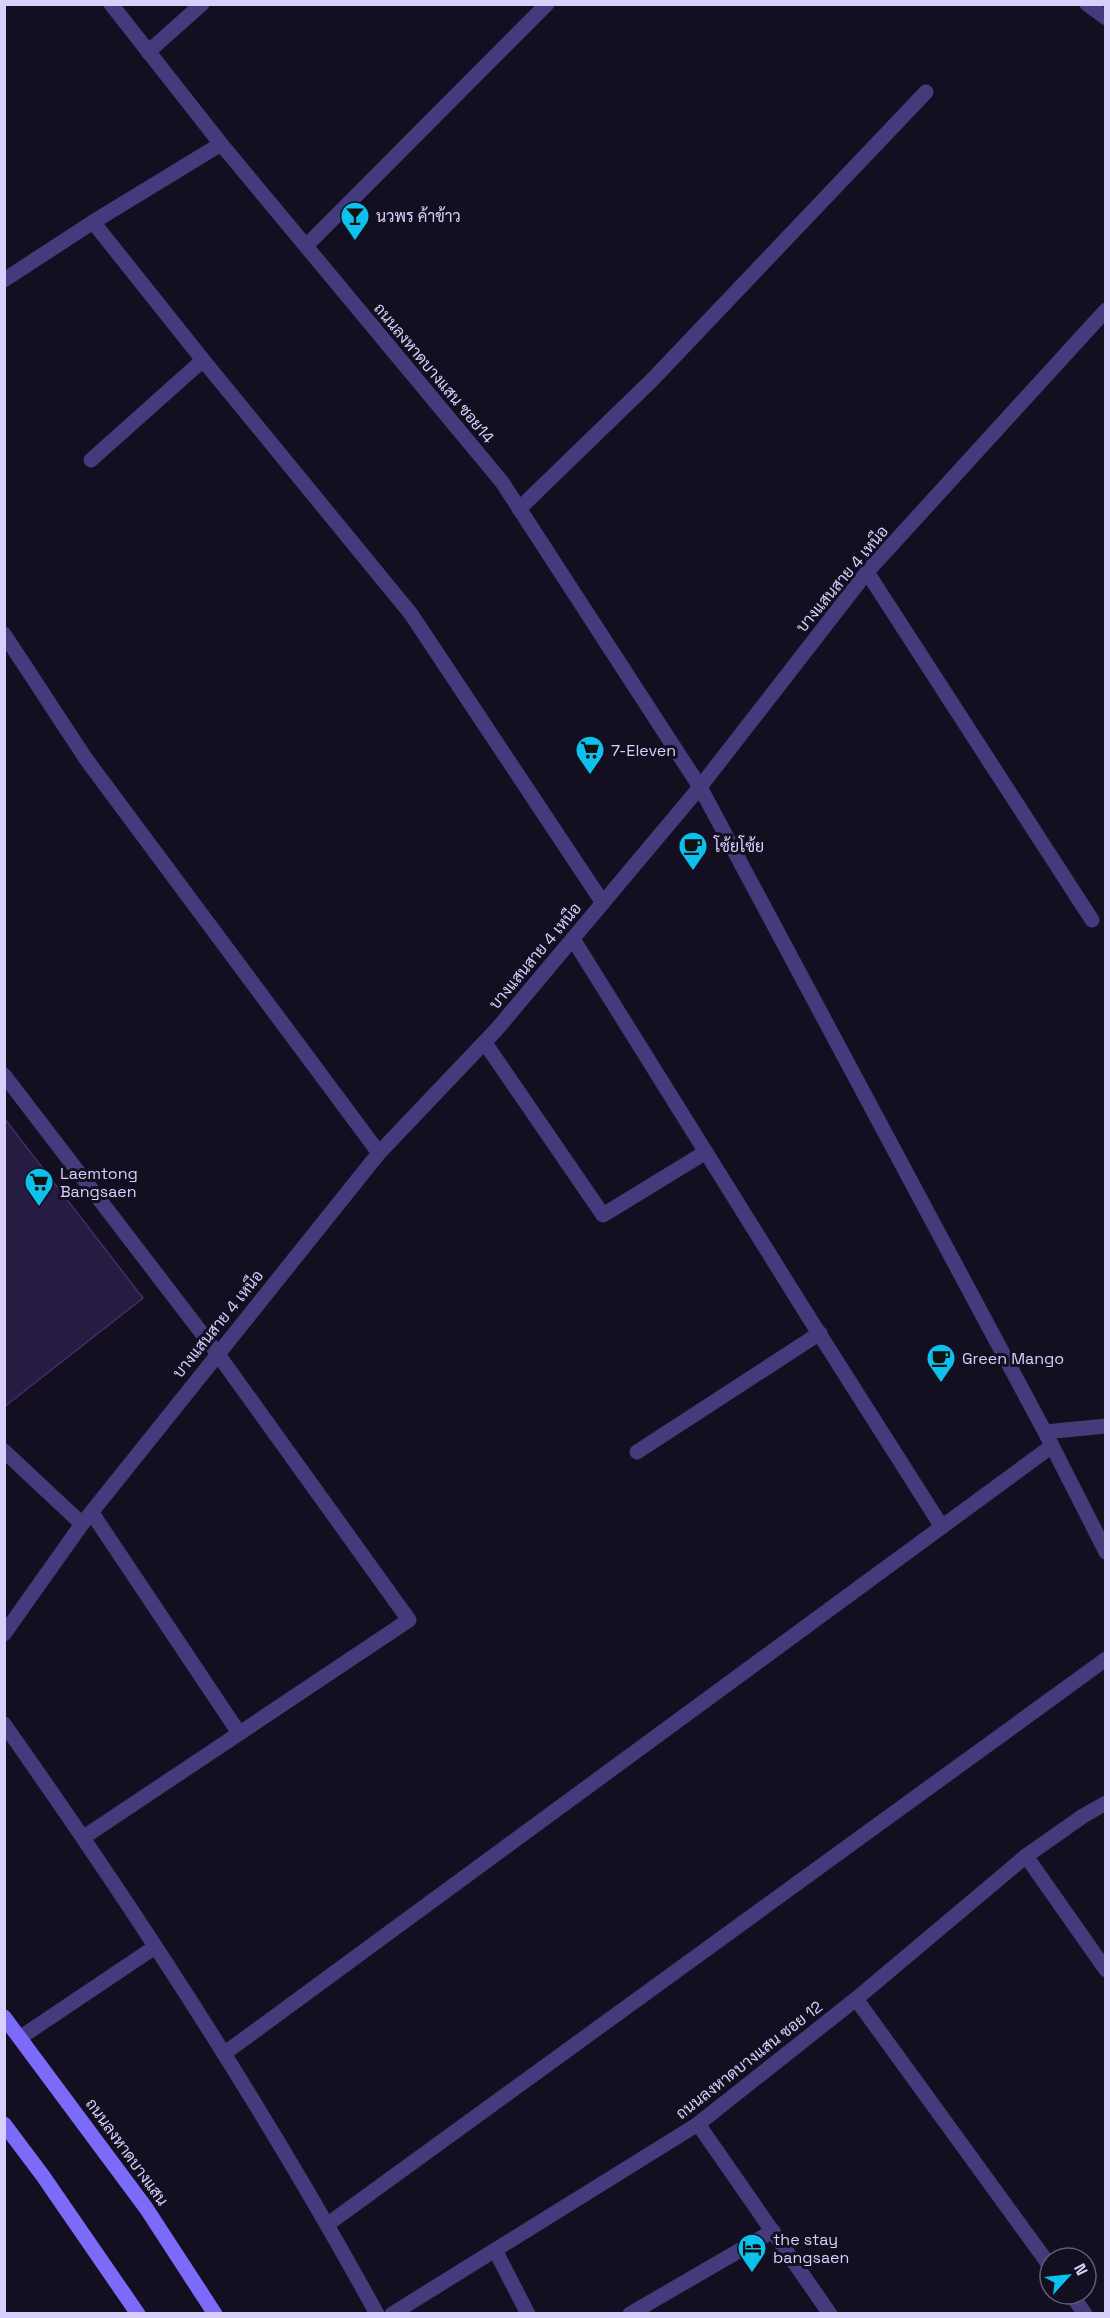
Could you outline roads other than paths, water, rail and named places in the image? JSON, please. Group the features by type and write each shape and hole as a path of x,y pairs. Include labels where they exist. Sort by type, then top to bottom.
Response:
{"main road":[{"name":"ถนนลงหาดบางแสน","path":"4,2017 146,2208 215,2313"},
{"path":"4,2124 138,2313"}],"street":[{"name":"ถนนลงหาดบางแสน ซอย14","path":"111,4 220,144 502,482 700,787 1045,1432 1106,1552"},
{"path":"148,52 201,4"},
{"path":"306,246 547,4"},
{"path":"1087,4 1106,18"},
{"path":"519,509 652,380 926,92"},
{"path":"4,280 220,144"},
{"path":"93,222 411,614 603,903"},
{"name":"บางแสนสาย 4 เหนือ","path":"4,1634 87,1518 378,1153 484,1042 573,939 700,787 867,572 1106,310"},
{"path":"91,460 203,360"},
{"path":"867,572 1092,920"},
{"path":"4,634 86,759 378,1153"},
{"path":"573,939 942,1527"},
{"path":"484,1042 603,1215 706,1152"},
{"path":"4,1075 217,1353 409,1620 84,1837"},
{"path":"637,1452 820,1334"},
{"path":"1045,1432 1106,1426"},
{"path":"225,2053 1052,1446"},
{"path":"4,1451 41,1485 87,1518 239,1733"},
{"path":"328,2224 1106,1659"},
{"path":"4,1724 84,1837 225,2053 328,2224 377,2313"},
{"name":"ถนนลงหาดบางแสน ซอย 12","path":"392,2313 698,2124 856,1999 1026,1856 1083,1816 1106,1803"},
{"path":"1026,1856 1106,1970"},
{"path":"21,2037 155,1947"},
{"path":"856,1999 1038,2249"},
{"path":"698,2124 830,2313"},
{"path":"630,2313 773,2231"},
{"path":"495,2250 528,2313"}],"place":[{"name":"นวพร ค้าข้าว","path":"355,242"},
{"name":"7-Eleven","path":"590,776"},
{"name":"โซ้ยโซ้ย","path":"693,872"},
{"name":"Laemtong Bangsaen","path":"39,1208"},
{"name":"Green Mango","path":"941,1384"},
{"name":"the stay bangsaen","path":"752,2274"}]}
